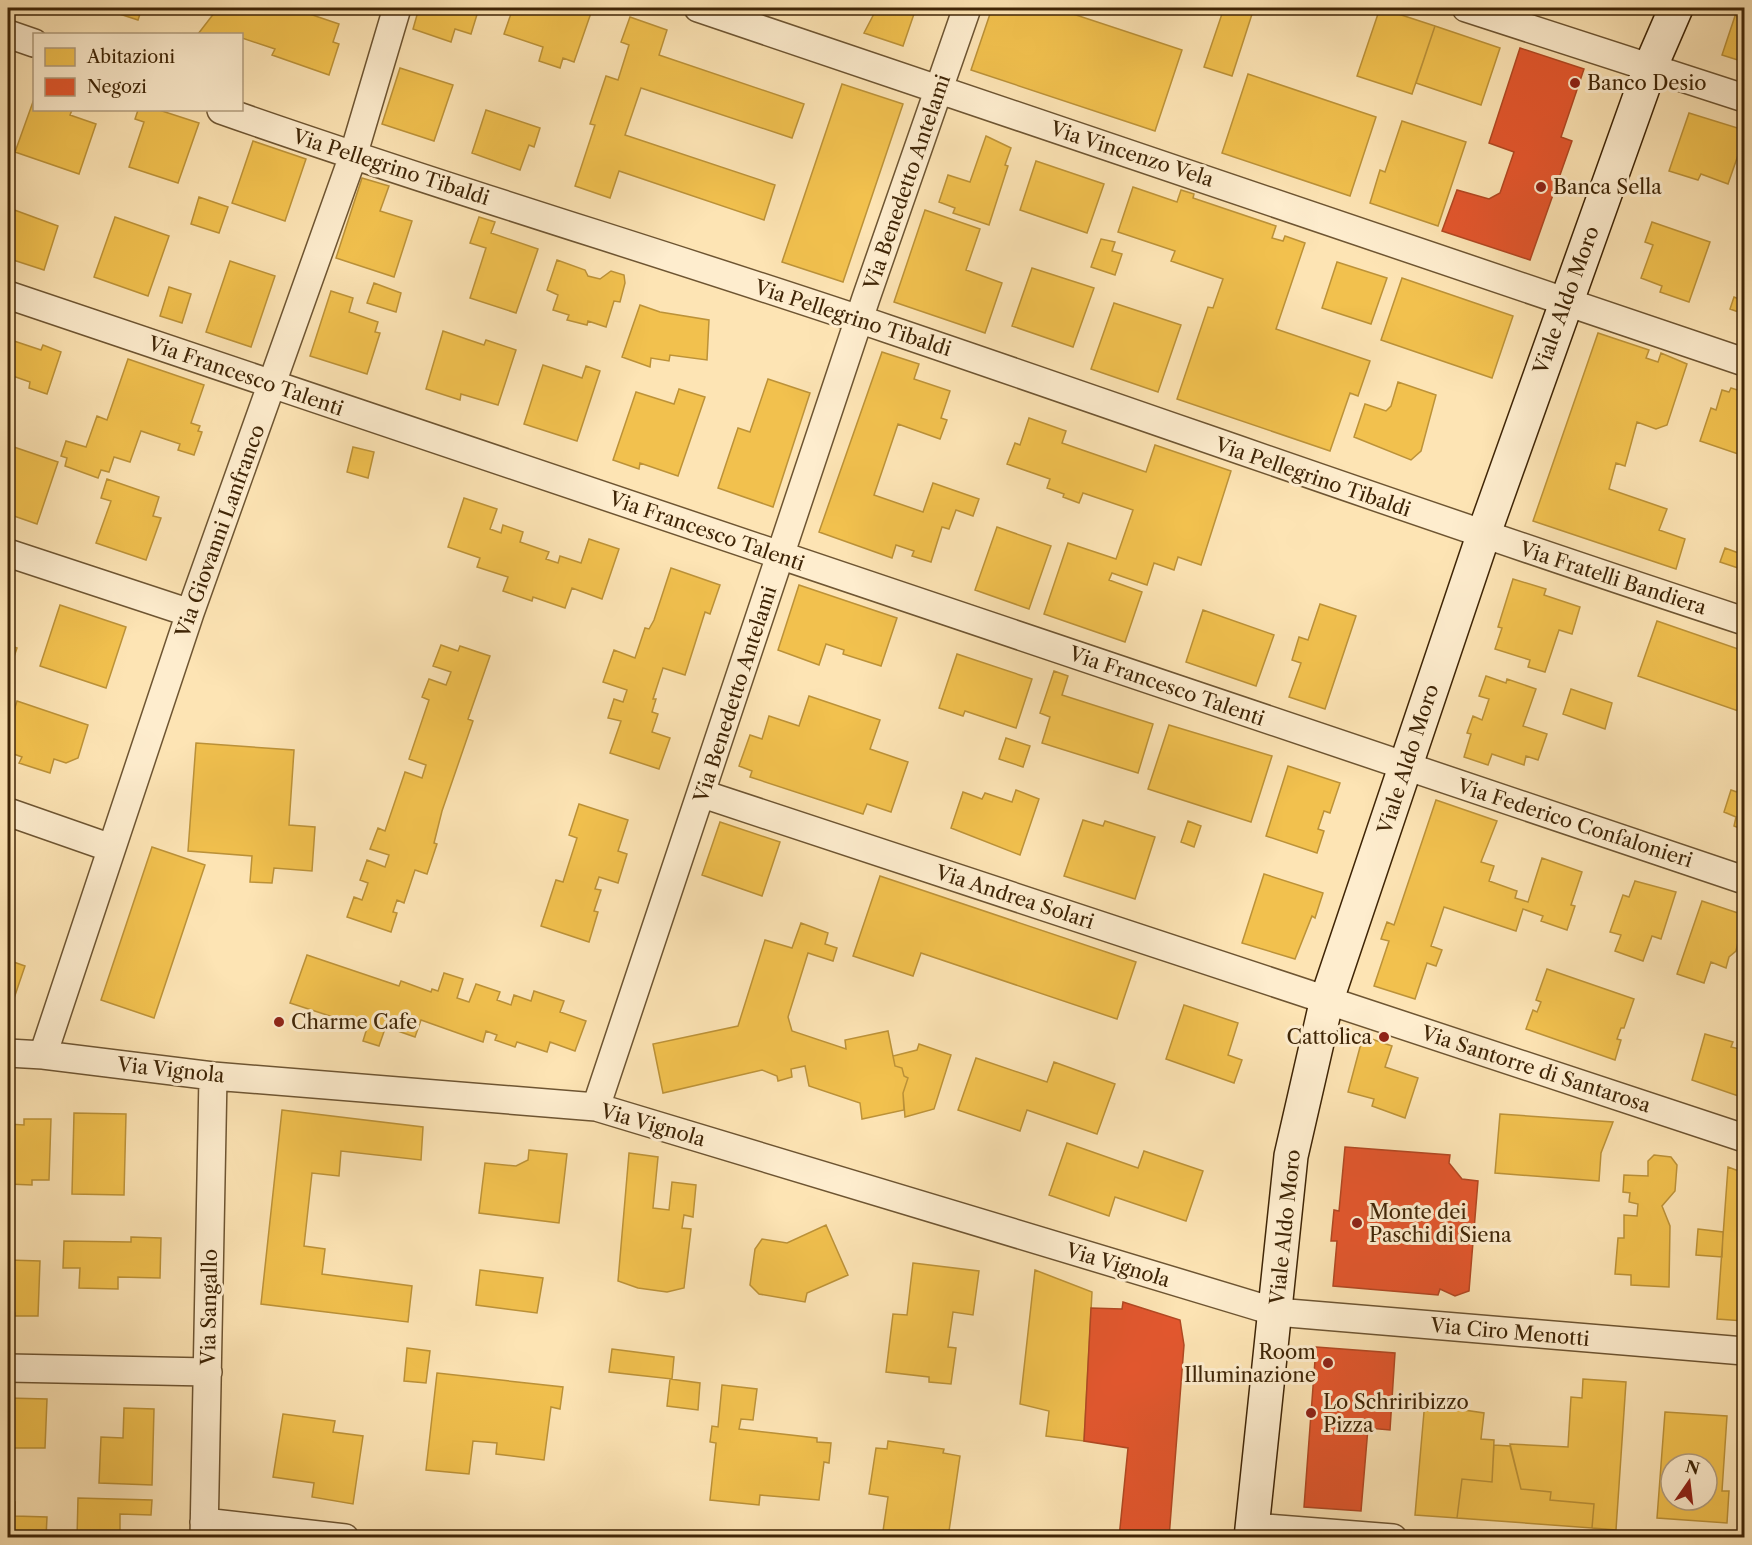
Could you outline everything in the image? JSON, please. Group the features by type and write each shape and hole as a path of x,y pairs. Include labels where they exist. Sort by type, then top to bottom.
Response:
{"main road":[{"name":"Viale Aldo Moro","path":"1252,1532 1291,1156 1327,999 1483,536 1566,300 1650,68 1676,8"}],"street":[{"name":"Via Giovanni Lanfranco","path":"43,1055 190,614 353,156 397,8"},
{"name":"Via Vincenzo Vela","path":"698,8 1744,362"},
{"name":"Via Benedetto Antelami","path":"596,1107 703,794 859,319 967,8"},
{"path":"1466,8 1744,98"},
{"path":"8,34 33,43"},
{"name":"Via Pellegrino Tibaldi","path":"224,111 353,156 859,319 1483,536"},
{"name":"Via Francesco Talenti","path":"8,295 1406,767"},
{"name":"Via Fratelli Bandiera","path":"1483,536 1744,621"},
{"path":"8,553 190,614"},
{"name":"Via Federico Confalonieri","path":"1406,767 1744,880"},
{"name":"Via Andrea Solari","path":"703,794 1327,999"},
{"path":"8,812 111,848"},
{"name":"Via Santorre di Santarosa","path":"1327,999 1744,1138"},
{"name":"Via Vignola","path":"8,1053 43,1055 213,1076 596,1107 1276,1312"},
{"name":"Via Sangallo","path":"204,1530 213,1076"},
{"name":"Via Ciro Menotti","path":"1276,1312 1744,1351"},
{"path":"8,1368 208,1372"},
{"path":"204,1530 345,1538"},
{"path":"1252,1532 1393,1538"}],"building: Abitazioni":[{"path":"101,8 142,8 138,20"},
{"path":"218,8 272,8 287,13 289,8 292,8 339,24 333,42 339,44 329,75 272,55 275,49 243,38 243,33 199,33"},
{"path":"419,8 479,8 471,34 455,29 451,42 413,29"},
{"path":"513,8 585,8 592,10 574,62 563,58 560,68 539,61 543,47 504,34"},
{"path":"815,8 835,8 833,14"},
{"path":"877,8 923,8 921,14 915,11 903,46 864,33"},
{"path":"992,8 1055,8 1182,50 1155,131 971,70"},
{"path":"1224,8 1254,8 1232,76 1204,67"},
{"path":"1380,8 1435,26 1412,94 1357,76"},
{"path":"1737,10 1744,12 1744,62 1722,55"},
{"path":"630,17 667,30 659,55 804,104 792,138 641,88 625,135 775,185 764,220 619,171 610,198 575,186 595,125 590,124 606,76 618,80 629,45 621,42"},
{"path":"1435,26 1500,48 1481,105 1416,83"},
{"path":"8,66 14,68 8,86"},
{"path":"400,68 453,85 434,141 382,124"},
{"path":"1248,74 1376,117 1350,196 1222,153"},
{"path":"842,84 903,104 843,282 782,262"},
{"path":"33,102 33,111 72,111 70,115 96,124 79,174 15,152"},
{"path":"486,110 540,128 534,147 529,145 520,170 472,153"},
{"path":"138,111 162,111 199,123 178,183 129,167 144,122 135,119"},
{"path":"1689,113 1744,130 1744,138 1728,184 1701,174 1698,180 1669,171"},
{"path":"1402,121 1466,142 1438,226 1370,203 1380,170 1385,172"},
{"path":"986,136 1011,148 1005,165 1008,166 989,225 953,213 955,208 939,202 948,175 970,182"},
{"path":"253,141 306,159 285,221 232,203"},
{"path":"1036,161 1104,184 1087,233 1020,210"},
{"path":"362,178 389,186 380,211 412,221 394,277 336,258"},
{"path":"1133,187 1177,202 1181,190 1194,194 1193,198 1276,226 1272,238 1283,241 1285,236 1305,243 1276,329 1370,361 1358,396 1350,393 1330,451 1177,399 1208,307 1213,308 1223,279 1171,261 1175,251 1118,232"},
{"path":"199,197 228,207 219,233 191,224"},
{"path":"9,208 58,226 44,270 10,259 13,249 8,247"},
{"path":"925,210 980,229 966,270 1002,283 985,333 894,302"},
{"path":"115,217 169,236 148,296 94,277"},
{"path":"479,217 495,222 491,233 538,249 516,313 470,298 486,248 470,243"},
{"path":"1652,222 1710,242 1689,302 1660,292 1662,286 1641,278 1653,245 1645,242"},
{"path":"1101,239 1115,242 1112,251 1122,254 1115,275 1091,267"},
{"path":"557,260 585,270 588,276 600,279 611,271 624,275 625,283 620,302 614,301 606,327 588,321 587,325 567,320 569,315 553,310 558,295 547,290"},
{"path":"230,261 275,276 251,347 206,332"},
{"path":"1337,262 1387,278 1371,324 1322,308"},
{"path":"1032,268 1094,288 1073,347 1012,326"},
{"path":"1402,278 1513,316 1492,378 1381,340"},
{"path":"374,283 401,293 396,312 367,303"},
{"path":"1744,284 1744,314 1730,309 1734,297 1739,299"},
{"path":"169,287 191,294 182,323 160,316"},
{"path":"331,291 353,298 349,312 378,322 375,332 380,333 367,374 310,356"},
{"path":"1114,303 1181,325 1158,392 1091,369"},
{"path":"640,305 660,312 709,320 707,360 670,355 669,361 651,358 650,367 622,357"},
{"path":"443,331 484,345 486,340 516,350 498,405 461,394 460,400 426,389"},
{"path":"1598,333 1649,350 1646,358 1658,362 1661,353 1687,364 1667,425 1656,429 1637,422 1625,466 1616,463 1609,489 1667,509 1659,530 1685,539 1676,569 1533,521"},
{"path":"8,339 41,350 43,345 61,352 47,394 29,388 30,382 10,375 8,384"},
{"path":"882,352 919,364 914,379 950,391 941,418 947,420 940,439 898,424 874,495 923,512 933,483 979,499 973,516 956,510 949,529 942,527 931,562 912,556 914,551 896,545 892,558 819,532"},
{"path":"128,359 204,385 191,423 200,426 198,431 202,432 194,455 178,450 180,444 141,431 130,462 114,457 109,472 101,470 98,478 65,466 67,458 61,456 66,441 86,447 97,416 107,420"},
{"path":"543,365 582,378 586,366 600,371 577,441 524,424"},
{"path":"768,379 810,393 773,507 718,488 738,428 750,432"},
{"path":"1398,382 1436,395 1421,451 1411,460 1354,437 1365,404 1386,411 1391,406"},
{"path":"1731,388 1744,392 1744,456 1700,441 1711,408 1716,410 1722,390 1729,392"},
{"path":"679,389 705,397 678,476 640,463 639,469 613,460 636,392 674,404"},
{"path":"1029,418 1066,431 1062,443 1146,472 1155,445 1231,471 1201,565 1178,557 1174,570 1154,563 1147,585 1112,573 1109,580 1142,592 1125,642 1044,614 1068,543 1116,559 1133,510 1083,493 1079,503 1047,488 1050,479 1007,464 1015,443 1020,445"},
{"path":"8,445 58,462 37,524 8,514"},
{"path":"353,447 374,452 368,478 347,472"},
{"path":"107,479 159,497 153,516 161,518 146,560 96,543 111,501 101,498"},
{"path":"464,498 497,509 490,529 501,533 503,525 523,532 520,542 549,552 546,559 558,563 560,556 581,563 589,539 619,549 602,599 572,588 565,608 533,597 532,601 503,591 508,577 477,567 480,558 448,547"},
{"path":"997,527 1051,546 1029,609 975,590"},
{"path":"1725,548 1744,555 1741,569 1720,562"},
{"path":"671,568 720,585 710,614 705,612 685,675 663,668 653,699 656,699 652,712 658,714 652,732 670,738 659,769 610,753 621,721 608,718 614,699 623,702 627,690 603,682 614,650 635,658 645,628 649,629 654,620"},
{"path":"1513,579 1546,589 1544,595 1580,607 1572,634 1559,630 1545,672 1528,667 1530,660 1495,649 1502,628 1498,627"},
{"path":"799,585 897,618 881,666 843,654 844,650 826,644 819,665 778,650"},
{"path":"1320,604 1356,616 1325,709 1289,697 1301,663 1292,660 1299,637 1308,640"},
{"path":"60,605 126,627 106,688 40,666"},
{"path":"1203,610 1274,635 1256,686 1186,662"},
{"path":"1657,621 1744,651 1744,713 1638,676"},
{"path":"8,645 17,648 8,674"},
{"path":"441,645 458,651 460,646 490,656 468,719 473,721 442,811 434,843 437,844 427,874 415,870 404,903 397,900 393,912 397,913 391,932 347,917 354,897 362,900 368,883 360,880 367,860 385,867 389,855 370,849 378,828 385,831 405,772 422,778 426,765 409,759 429,700 422,697 429,679 446,685 451,672 433,666"},
{"path":"957,654 1032,679 1016,728 965,711 963,716 939,708"},
{"path":"1054,671 1068,676 1062,695 1153,724 1138,773 1042,743 1050,717 1040,713"},
{"path":"1486,676 1506,683 1507,679 1536,689 1523,726 1547,734 1538,760 1526,756 1524,765 1492,754 1488,765 1464,757 1471,734 1467,733 1473,716 1482,720 1489,699 1479,696"},
{"path":"1571,689 1612,703 1605,729 1563,714"},
{"path":"809,696 880,720 870,749 908,762 891,812 867,804 863,814 750,777 752,771 739,766 750,735 762,739 769,716 799,726"},
{"path":"17,701 88,725 78,758 66,763 54,759 50,773 19,763 22,757 8,752 8,729"},
{"path":"1169,725 1272,756 1251,822 1148,789"},
{"path":"1006,738 1030,746 1023,767 999,759"},
{"path":"196,743 294,750 289,825 315,827 312,871 274,868 272,883 250,882 252,856 188,851"},
{"path":"1288,766 1340,783 1330,813 1324,811 1318,829 1324,831 1317,853 1266,836"},
{"path":"1744,774 1744,830 1734,826 1736,817 1724,812 1731,790 1737,792"},
{"path":"1016,790 1039,799 1020,855 951,828 963,792 982,799 985,793 1012,802"},
{"path":"1436,800 1497,821 1481,862 1494,866 1489,881 1517,891 1515,898 1528,902 1542,858 1582,872 1571,905 1575,906 1567,930 1541,921 1543,916 1523,909 1516,931 1444,907 1431,946 1442,950 1436,966 1427,963 1415,999 1374,986 1389,941 1381,939 1387,922 1394,925"},
{"path":"579,804 628,820 618,851 627,854 618,883 599,877 595,889 601,890 594,911 598,912 589,942 541,926 556,880 563,882 577,838 569,835"},
{"path":"1083,820 1103,826 1105,821 1155,837 1135,899 1064,876"},
{"path":"1188,821 1201,826 1194,847 1181,842"},
{"path":"720,822 780,842 762,896 702,875"},
{"path":"152,847 205,865 154,1018 101,1000"},
{"path":"1264,874 1323,893 1315,918 1312,916 1295,959 1242,943"},
{"path":"880,876 1136,962 1117,1019 921,953 913,976 853,956"},
{"path":"1635,881 1676,892 1661,939 1652,936 1643,961 1615,951 1621,935 1610,932 1623,895 1629,897"},
{"path":"1702,901 1744,915 1736,951 1729,957 1726,968 1711,962 1704,983 1677,974"},
{"path":"801,923 828,933 825,944 837,948 833,961 808,953 788,1017 792,1031 846,1049 845,1040 888,1031 895,1066 902,1068 904,1076 908,1078 903,1093 904,1110 862,1119 860,1103 809,1086 805,1066 791,1069 792,1077 778,1081 777,1076 762,1070 663,1093 653,1044 738,1026 765,940 792,948"},
{"path":"307,955 399,986 401,981 431,992 432,989 438,991 444,973 463,979 457,998 469,1002 476,984 500,992 497,1000 511,1005 514,995 531,1001 534,991 564,1001 560,1012 586,1021 575,1051 550,1042 547,1052 517,1042 515,1047 495,1040 497,1035 486,1031 483,1042 421,1020 415,1037 395,1030 397,1026 387,1023 379,1046 363,1041 367,1028 290,1003"},
{"path":"8,960 25,966 8,1016"},
{"path":"1547,969 1634,999 1624,1028 1621,1028 1617,1039 1621,1040 1615,1060 1526,1029 1533,1010 1537,1012 1541,1002 1536,1000"},
{"path":"1184,1005 1238,1023 1228,1055 1242,1060 1234,1083 1166,1059"},
{"path":"1705,1034 1733,1042 1731,1047 1744,1050 1744,1098 1692,1080"},
{"path":"1363,1036 1392,1046 1385,1067 1418,1078 1405,1118 1372,1106 1374,1099 1348,1092"},
{"path":"919,1044 951,1055 934,1109 905,1117 903,1093 908,1078 904,1076 902,1068 895,1066 893,1056 917,1050"},
{"path":"976,1058 1047,1082 1054,1062 1115,1084 1097,1134 1027,1110 1020,1131 958,1110"},
{"path":"282,1110 423,1127 421,1160 341,1151 339,1176 312,1173 304,1246 325,1249 322,1274 412,1286 408,1322 261,1304"},
{"path":"74,1113 126,1114 124,1195 72,1194"},
{"path":"1500,1114 1613,1122 1601,1153 1599,1181 1495,1173"},
{"path":"24,1119 51,1119 49,1180 32,1180 32,1185 8,1184 8,1124 24,1125"},
{"path":"1067,1143 1138,1168 1144,1151 1203,1171 1186,1221 1115,1197 1109,1216 1049,1195"},
{"path":"529,1150 567,1154 559,1223 479,1213 485,1163 516,1166 528,1160"},
{"path":"629,1153 658,1157 653,1208 669,1210 672,1182 696,1185 693,1217 684,1215 682,1228 691,1229 684,1288 667,1292 638,1288 618,1281"},
{"path":"1654,1155 1671,1157 1677,1165 1675,1191 1662,1206 1670,1226 1669,1287 1631,1285 1631,1275 1615,1274 1618,1238 1624,1238 1624,1215 1637,1216 1638,1204 1629,1202 1630,1193 1623,1192 1624,1175 1648,1176 1648,1161"},
{"path":"1728,1167 1744,1173 1744,1321 1717,1319"},
{"path":"826,1225 848,1275 807,1293 805,1302 759,1294 750,1285 755,1249 762,1239 787,1243"},
{"path":"1698,1229 1723,1232 1722,1257 1696,1255"},
{"path":"131,1237 161,1238 160,1278 118,1277 118,1289 79,1288 80,1268 63,1268 64,1241 131,1242"},
{"path":"8,1260 40,1261 38,1316 15,1316 15,1313 8,1312"},
{"path":"913,1263 979,1271 973,1315 953,1312 948,1347 956,1348 951,1384 929,1382 929,1377 886,1372 893,1314 907,1315"},
{"path":"480,1270 543,1278 537,1313 476,1305"},
{"path":"1035,1270 1092,1292 1084,1441 1046,1436 1049,1411 1020,1404"},
{"path":"407,1348 430,1351 426,1383 404,1381"},
{"path":"612,1349 674,1357 672,1379 609,1372"},
{"path":"437,1373 563,1387 560,1409 551,1407 544,1460 496,1454 497,1443 473,1441 469,1474 426,1470"},
{"path":"670,1379 700,1383 698,1410 667,1406"},
{"path":"1583,1379 1626,1382 1616,1530 1592,1528 1594,1504 1550,1500 1551,1492 1521,1489 1510,1444 1568,1447 1571,1397 1582,1398"},
{"path":"722,1385 757,1389 753,1420 741,1419 739,1429 817,1438 817,1442 831,1443 829,1463 824,1462 819,1500 760,1495 759,1505 710,1500 716,1443 710,1442 712,1426 718,1427"},
{"path":"8,1398 47,1399 45,1448 8,1448"},
{"path":"1430,1405 1484,1413 1481,1439 1494,1440 1492,1482 1462,1479 1457,1518 1415,1515 1424,1412"},
{"path":"124,1408 154,1409 152,1485 99,1483 101,1437 123,1438"},
{"path":"1665,1412 1727,1416 1722,1491 1729,1491 1727,1523 1657,1518 1659,1492 1659,1512 1719,1512 1719,1452 1662,1452"},
{"path":"283,1414 335,1421 333,1432 363,1436 353,1504 312,1497 314,1483 273,1477"},
{"path":"888,1441 944,1449 943,1453 960,1456 948,1538 882,1538 888,1497 869,1494 876,1448 887,1449"},
{"path":"1494,1445 1510,1446 1521,1489 1551,1492 1550,1500 1594,1504 1592,1528 1457,1518 1462,1479 1492,1482"},
{"path":"78,1498 152,1500 151,1515 120,1514 120,1534 150,1538 77,1538"},
{"path":"8,1501 15,1502 15,1516 47,1517 46,1538 8,1538"}],"building: Negozi":[{"path":"1520,48 1584,69 1561,137 1572,141 1530,260 1442,231 1457,190 1489,199 1500,193 1514,152 1489,143"},
{"path":"1345,1147 1450,1155 1449,1163 1462,1179 1478,1181 1469,1291 1455,1296 1440,1289 1438,1295 1333,1286 1337,1241 1331,1241 1334,1210 1339,1211"},
{"path":"1123,1302 1180,1320 1184,1345 1169,1538 1119,1538 1128,1448 1084,1441 1091,1308 1122,1309"},
{"path":"1316,1347 1395,1353 1390,1430 1368,1428 1361,1511 1304,1507"}],"place":[{"name":"Banco Desio","path":"1575,83"},
{"name":"Banca Sella","path":"1541,187"},
{"name":"Charme Cafe","path":"279,1022"},
{"name":"Cattolica","path":"1384,1037"},
{"name":"Monte dei Paschi di Siena","path":"1357,1223"},
{"name":"Room Illuminazione","path":"1328,1363"},
{"name":"Lo Schriribizzo Pizza","path":"1311,1413"}]}
